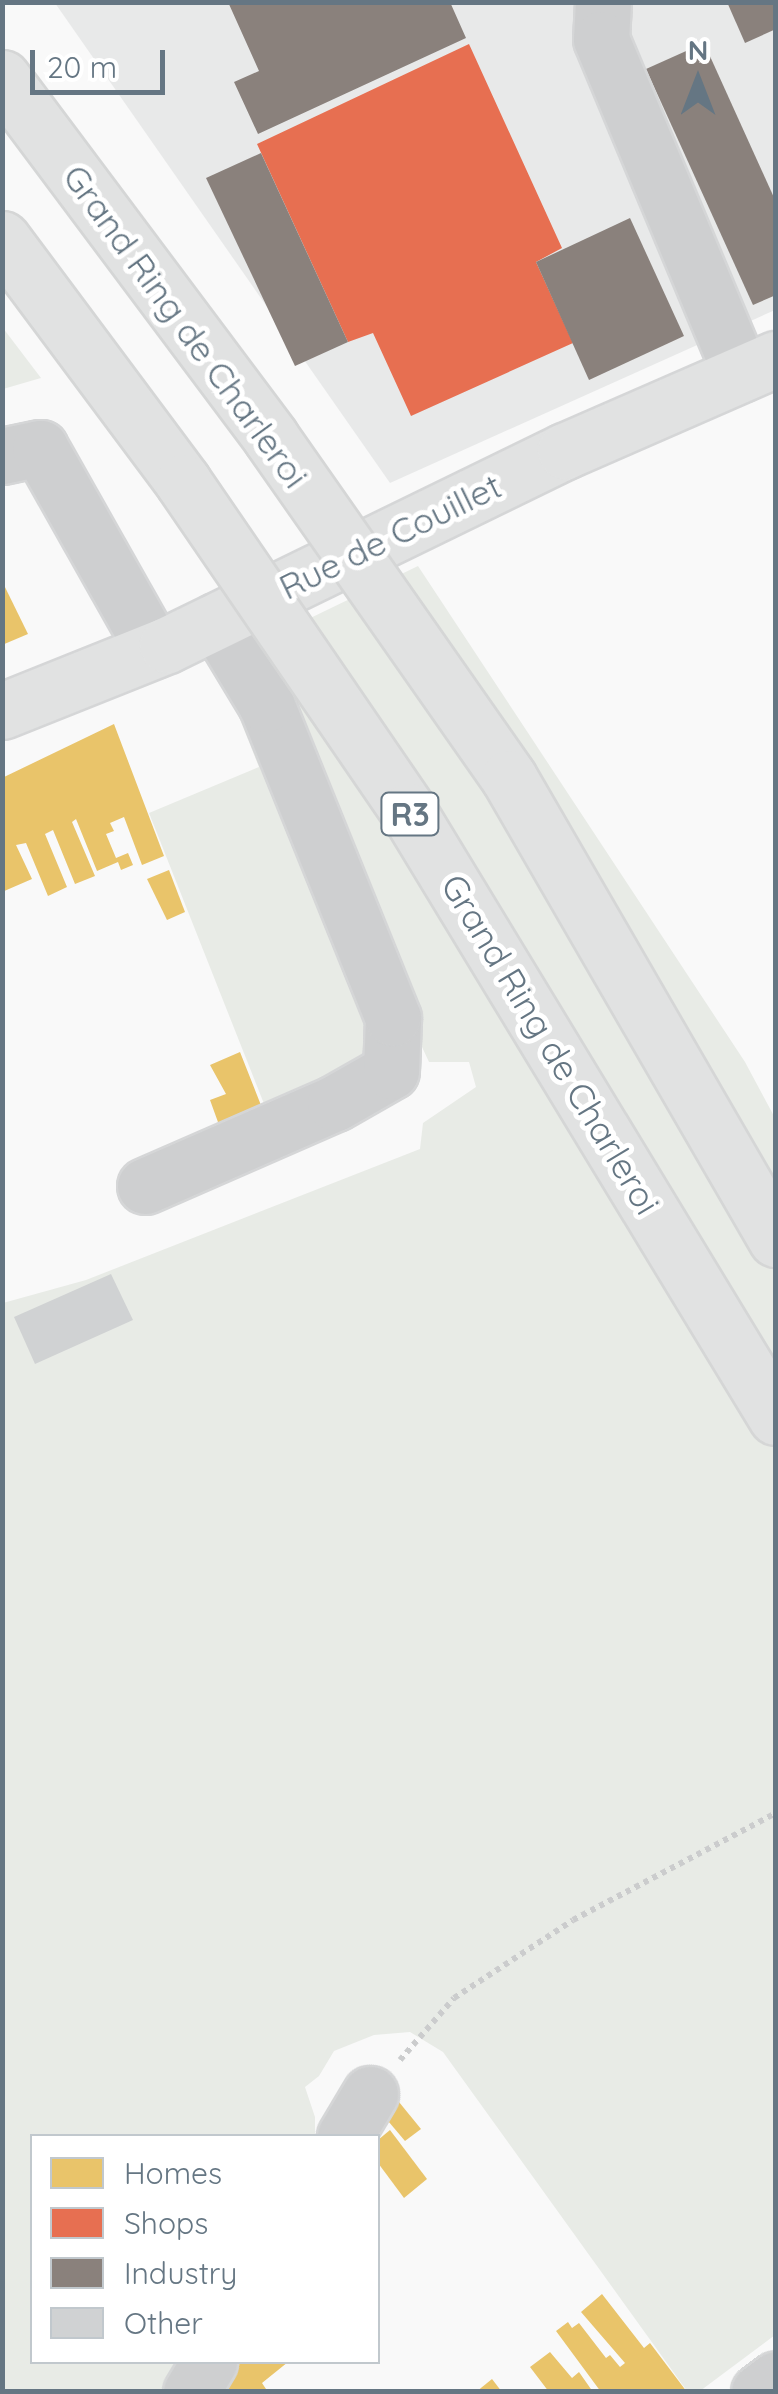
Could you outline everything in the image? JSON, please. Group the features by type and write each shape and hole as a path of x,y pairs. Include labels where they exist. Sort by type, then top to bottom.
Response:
{"main road":[{"name":"Grand Ring de Charleroi","path":"2,78 271,438 510,778 776,1239"},
{"name":"Grand Ring de Charleroi","path":"2,240 183,482 408,811 776,1416"},
{"name":"Rue de Couillet","path":"2,711 154,650 565,451 758,367"}],"street":[{"path":"603,2 601,39 758,367"},
{"path":"2,456 40,448 154,650"},
{"path":"145,1186 335,1103 391,1071 394,1018 266,704 216,621"},
{"path":"190,2392 208,2364"},
{"path":"758,2392 776,2379"}],"path":[{"path":"358,2115 454,1998 573,1920 776,1813"}],"shaded area":[{"path":"55,3 775,3 775,310 390,483"},
{"path":"3,328 41,378 3,389"},
{"path":"418,566 745,1062 775,1118 775,2335 700,2391 687,2391 443,2052 410,2032 374,2035 334,2051 319,2076 305,2087 315,2117 315,2134 30,2134 30,2364 187,2364 169,2391 3,2392 3,1303 86,1280 420,1149 423,1123 476,1087 469,1062 429,1062 238,653"},
{"path":"232,667 364,1003 379,1064 270,1119 149,813 259,767 221,672"}],"building: Homes":[{"path":"2,581 28,634 2,645"},
{"path":"114,724 164,856 142,865 124,817 110,823 114,831 106,834 116,858 128,853 133,865 121,870 118,862 97,871 76,819 72,822 95,876 75,884 53,830 45,834 67,887 48,896 26,843 16,845 32,879 2,892 2,778"},
{"path":"169,870 185,912 167,920 147,879"},
{"path":"240,1052 266,1118 223,1136 210,1100 226,1094 210,1065"},
{"path":"399,2102 421,2129 405,2141 383,2115"},
{"path":"390,2130 427,2179 404,2198 380,2166 380,2138"},
{"path":"602,2294 644,2348 650,2343 687,2392 601,2392 556,2331 568,2322 572,2328 579,2323 606,2358 610,2355 620,2367 625,2363 581,2312"},
{"path":"550,2352 572,2378 579,2372 593,2392 549,2392 530,2367"},
{"path":"240,2364 286,2364 262,2383 268,2392 208,2392"},
{"path":"492,2379 502,2392 476,2392"}],"building: Shops":[{"path":"469,44 562,248 536,262 573,343 411,416 373,333 348,342 257,144"}],"building: Industry":[{"path":"228,2 450,2 466,38 258,134 234,82 259,71"},
{"path":"727,2 776,2 776,29 745,43"},
{"path":"704,43 776,202 776,295 753,305 646,69"},
{"path":"261,153 348,342 295,366 206,178"},
{"path":"630,218 684,336 589,380 536,262"}],"building: Other":[{"path":"111,1274 133,1320 35,1364 14,1317"}]}
